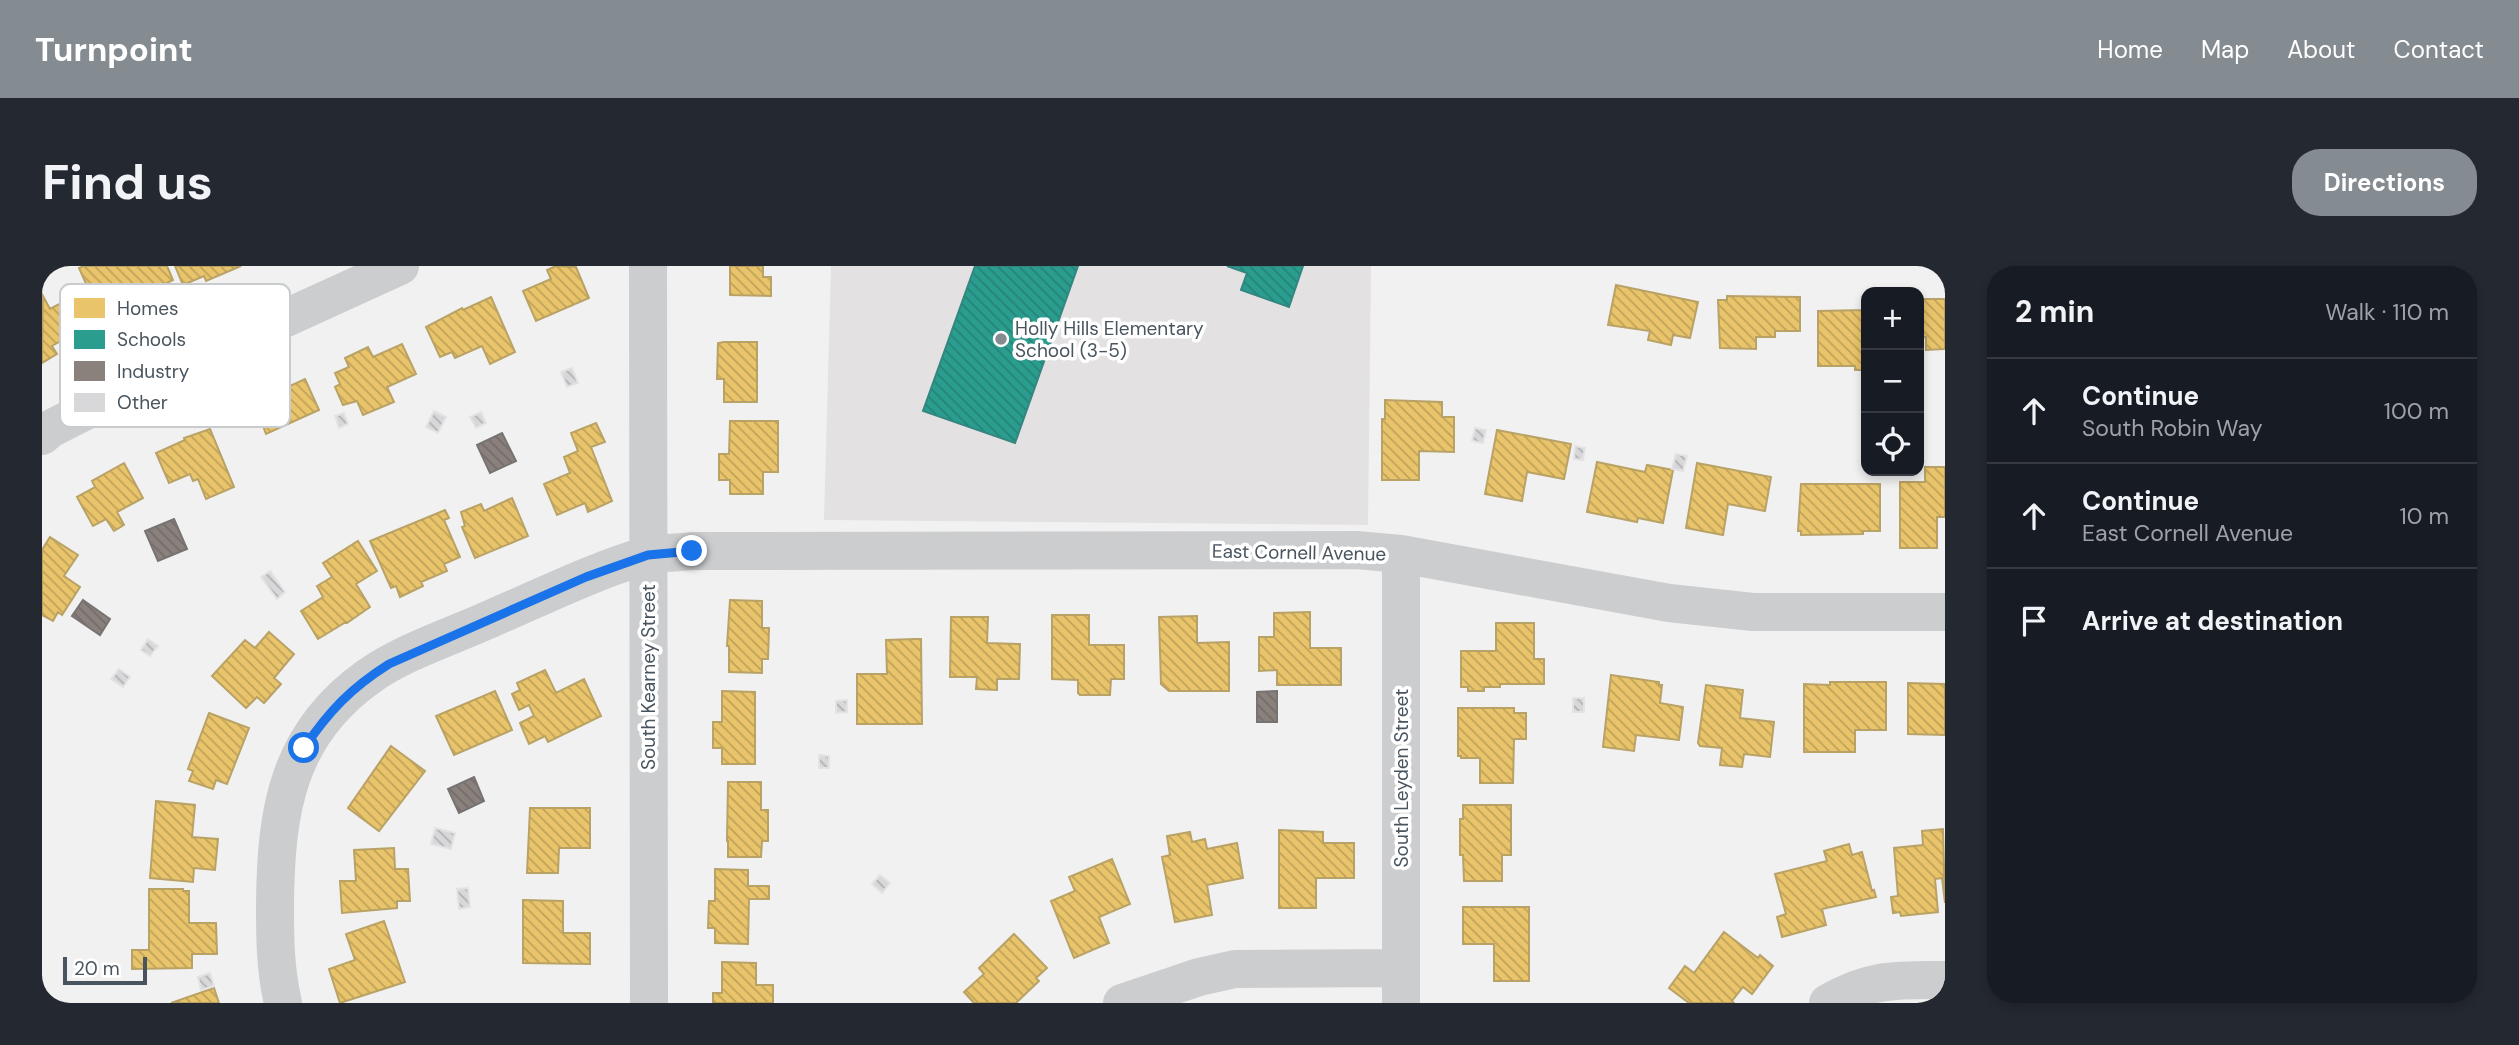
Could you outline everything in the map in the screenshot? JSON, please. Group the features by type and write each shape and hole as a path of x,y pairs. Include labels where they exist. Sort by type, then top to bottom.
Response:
{"street":[{"path":"290,316 400,266"},
{"name":"South Kearney Street","path":"648,266 649,1003"},
{"path":"42,436 60,424"},
{"name":"East Cornell Avenue","path":"283,1003 275,956 276,858 280,816 289,782 304,748 327,715 352,690 389,664 586,577 648,555 692,551 1302,550 1401,554 1669,603 1713,608 1753,612 1945,612"},
{"name":"South Leyden Street","path":"1401,554 1401,985"},
{"path":"1122,1003 1199,977 1235,969 1401,985"},
{"path":"1828,1003 1847,992 1874,982 1945,980"}],"shaded area":[{"path":"831,266 1371,266 1368,525 824,520"}],"building: Homes":[{"path":"167,266 173,280 165,284 86,284 79,268"},
{"path":"175,266 241,266 206,281 204,276 183,284"},
{"path":"556,266 576,267 589,298 536,321 523,291 551,279 547,270"},
{"path":"730,266 763,266 763,277 771,277 771,296 730,295"},
{"path":"1616,285 1698,302 1690,338 1673,335 1671,345 1648,340 1650,331 1608,325"},
{"path":"43,296 50,309 60,304 60,341 52,346 57,354 42,363"},
{"path":"1727,296 1800,297 1800,331 1775,331 1775,337 1756,337 1756,349 1720,348 1718,300 1727,300"},
{"path":"491,297 515,352 490,364 482,346 455,358 452,352 440,357 426,327 462,308 463,310"},
{"path":"1924,299 1945,299 1945,349 1926,350"},
{"path":"1861,310 1861,370 1855,370 1855,366 1818,366 1818,311"},
{"path":"757,342 757,402 724,402 724,379 717,379 718,343"},
{"path":"402,344 416,374 387,387 394,402 363,415 357,401 343,405 335,387 340,384 335,373 349,367 345,358 368,347 373,357"},
{"path":"305,379 319,410 290,423 290,386"},
{"path":"1385,400 1442,402 1442,417 1454,417 1454,452 1419,451 1419,480 1382,480 1382,419 1385,419"},
{"path":"730,421 778,421 778,472 763,472 763,494 730,494 730,480 719,480 719,454 729,454"},
{"path":"596,423 605,442 591,447 612,501 588,512 585,503 557,515 544,484 570,473 564,457 578,451 571,433"},
{"path":"263,427 281,427 266,434"},
{"path":"210,429 234,487 206,499 198,479 193,481 190,474 169,483 156,453 185,440 184,438"},
{"path":"1497,430 1571,444 1564,479 1527,472 1522,501 1485,494"},
{"path":"1597,462 1645,472 1647,465 1673,470 1663,523 1638,518 1637,522 1587,512"},
{"path":"124,463 143,498 117,512 124,525 114,531 106,519 93,526 77,497 95,487 92,481"},
{"path":"1697,463 1771,477 1765,511 1728,504 1723,535 1686,528"},
{"path":"1925,467 1945,467 1945,517 1937,517 1937,548 1900,548 1900,482 1925,482"},
{"path":"1801,484 1880,484 1880,531 1863,531 1863,534 1801,535 1801,531 1798,531"},
{"path":"512,498 528,536 475,558 462,527 465,526 461,512 481,504 484,511"},
{"path":"445,510 449,518 444,520 460,557 444,564 447,571 421,582 423,586 400,597 396,586 391,588 370,541"},
{"path":"50,537 78,555 64,576 80,587 62,615 58,612 53,621 42,615 42,550"},
{"path":"358,541 377,571 356,584 370,607 318,639 301,611 323,597 317,586 332,577 323,563"},
{"path":"730,600 762,601 762,628 769,628 768,659 762,659 762,673 729,672 727,646"},
{"path":"1310,612 1310,648 1341,648 1341,685 1277,685 1277,670 1259,671 1259,637 1274,637 1274,613"},
{"path":"1052,615 1089,615 1089,645 1124,645 1124,679 1111,679 1110,695 1080,695 1078,680 1052,679"},
{"path":"1197,616 1197,643 1229,642 1229,691 1169,691 1161,684 1159,617"},
{"path":"951,617 988,617 987,643 1020,644 1019,679 997,679 997,690 976,689 977,677 950,677"},
{"path":"1496,623 1534,623 1534,659 1544,659 1544,684 1500,684 1500,687 1484,687 1484,691 1468,691 1468,687 1461,687 1461,651 1496,651"},
{"path":"269,632 294,654 274,678 281,684 264,703 257,697 246,708 212,676 245,640 255,648"},
{"path":"921,639 922,724 857,724 857,674 887,674 886,640"},
{"path":"545,670 556,693 584,679 601,716 548,742 545,736 529,744 520,723 534,716 529,705 519,710 512,694 520,690 517,683"},
{"path":"1611,675 1659,682 1659,685 1662,685 1660,703 1683,707 1679,740 1636,735 1634,751 1603,747"},
{"path":"1830,682 1886,682 1886,730 1855,730 1855,752 1804,752 1804,684 1830,685"},
{"path":"1908,683 1945,684 1945,735 1908,734"},
{"path":"1706,685 1743,690 1740,718 1774,722 1770,757 1744,754 1742,767 1720,765 1722,748 1700,746 1698,743"},
{"path":"495,691 512,730 454,755 436,716"},
{"path":"722,691 755,692 755,764 722,764 722,748 713,748 713,722 722,722"},
{"path":"1458,708 1514,708 1514,713 1526,713 1526,739 1514,739 1513,783 1480,783 1480,758 1458,756"},
{"path":"209,713 249,728 227,784 216,780 213,789 189,781 193,771 188,769"},
{"path":"391,746 425,771 379,831 348,808"},
{"path":"728,782 761,782 761,810 768,810 768,841 762,841 761,857 728,857"},
{"path":"156,801 195,805 192,837 218,839 215,870 194,868 193,882 150,878"},
{"path":"1463,805 1511,805 1511,855 1502,855 1502,881 1464,881 1463,855 1460,855 1460,819 1463,819"},
{"path":"530,808 590,808 590,848 559,848 558,873 527,873"},
{"path":"1943,829 1945,903 1942,878 1935,879 1938,912 1901,916 1900,912 1893,913 1891,897 1898,896 1894,848 1923,845 1922,831"},
{"path":"1279,830 1323,832 1323,843 1354,843 1354,878 1316,878 1316,908 1279,908"},
{"path":"1190,832 1192,842 1205,839 1207,849 1237,843 1243,878 1207,885 1212,915 1175,922 1162,857 1170,855 1167,836"},
{"path":"1849,844 1852,855 1862,852 1876,897 1822,909 1826,925 1782,937 1777,917 1786,914 1775,874 1827,861 1824,851"},
{"path":"394,848 395,869 408,869 410,901 397,901 397,908 342,913 340,881 356,881 354,850"},
{"path":"1112,859 1130,904 1099,917 1109,943 1074,958 1051,901 1075,891 1069,877"},
{"path":"715,869 748,870 748,886 769,886 769,899 749,899 748,944 715,943 715,928 708,928 709,901 715,901"},
{"path":"149,889 189,891 189,923 216,923 217,954 192,954 192,968 132,969 132,950 149,950"},
{"path":"523,900 563,901 563,933 590,933 590,964 523,963"},
{"path":"1463,907 1529,907 1529,981 1494,981 1494,944 1463,944"},
{"path":"384,921 405,982 340,1003 329,969 355,960 346,934"},
{"path":"1724,932 1773,966 1752,994 1743,987 1732,1001 1734,1003 1689,1003 1669,988 1685,966 1694,973"},
{"path":"1014,934 1047,968 1036,978 1039,981 1016,1003 974,1003 964,992 984,974 979,968"},
{"path":"722,962 756,963 756,985 773,985 773,1003 713,1003 713,993 722,993"},
{"path":"214,988 219,1003 171,1003"}],"building: Schools":[{"name":"Holly Hills Elementary School (3-5)","path":"975,266 1078,266 1015,443 923,411"},
{"name":"Holly Hills Elementary School (3-5)","path":"1227,266 1303,266 1289,307 1241,290 1247,273"}],"building: Industry":[{"path":"502,433 516,461 490,473 477,445"},
{"path":"174,519 187,549 158,561 145,531"},
{"path":"83,600 110,619 100,635 72,616"},
{"path":"1277,691 1277,722 1257,722 1257,692"},
{"path":"474,777 484,801 459,813 448,789"}],"building: Other":[{"path":"572,368 578,383 567,387 561,372"},
{"path":"434,411 446,417 438,433 426,427"},
{"path":"481,412 486,423 476,428 470,417"},
{"path":"344,413 348,424 339,428 335,416"},
{"path":"1475,428 1486,430 1483,443 1472,441"},
{"path":"1575,446 1585,448 1583,460 1574,459"},
{"path":"1676,454 1687,456 1683,471 1672,469"},
{"path":"270,571 285,592 277,599 261,577"},
{"path":"148,639 158,646 150,656 141,650"},
{"path":"119,669 130,677 123,687 111,679"},
{"path":"1573,698 1584,698 1584,712 1573,712"},
{"path":"847,700 847,712 836,713 836,701"},
{"path":"819,755 829,756 829,768 819,768"},
{"path":"435,828 455,833 451,849 431,844"},
{"path":"880,875 890,883 882,893 872,884"},
{"path":"468,888 470,907 459,909 457,889"},
{"path":"210,973 214,986 201,990 198,977"}],"place":[{"name":"Holly Hills Elementary School (3-5)","path":"1001,339"}],"route":[{"path":"304,748 327,715 345,696 389,664 586,577 648,555 692,551"}]}
